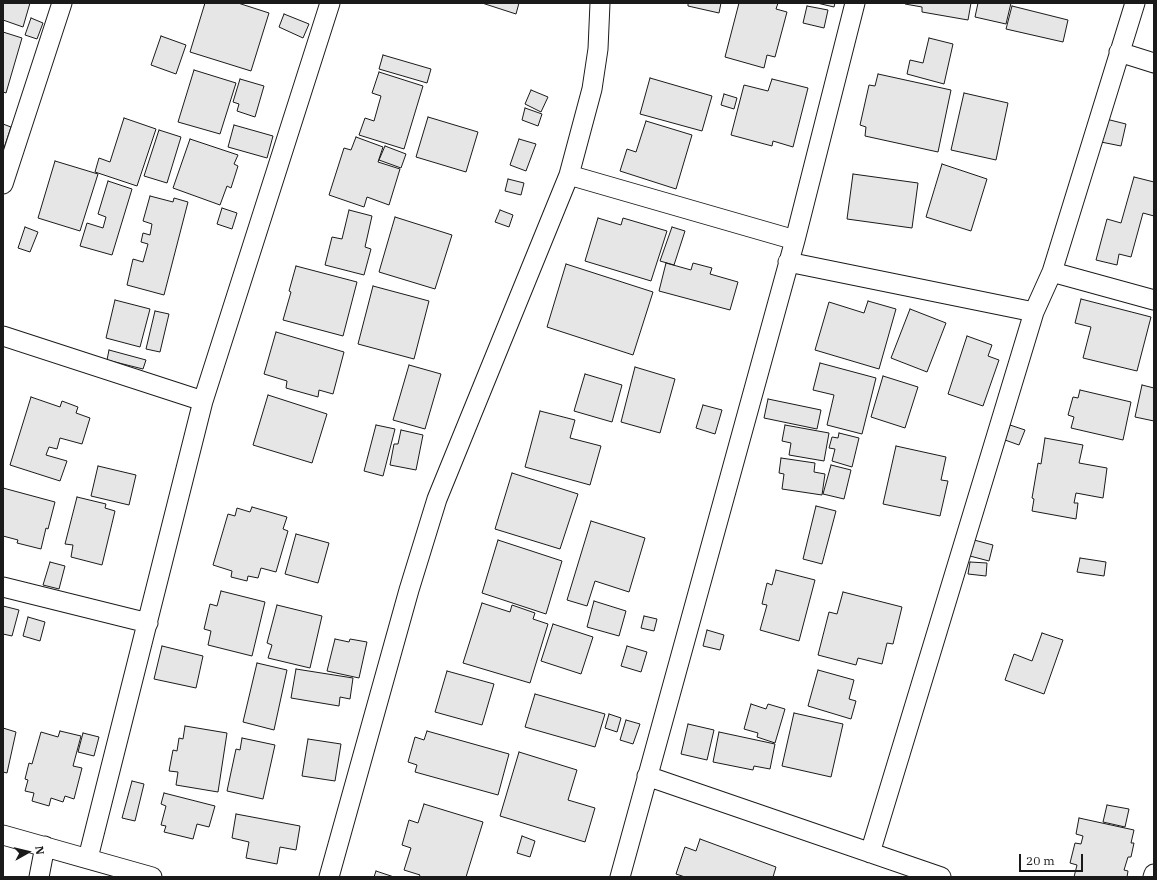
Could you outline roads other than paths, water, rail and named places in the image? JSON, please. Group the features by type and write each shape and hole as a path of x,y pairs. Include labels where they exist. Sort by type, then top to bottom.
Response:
{"street":[{"path":"3,184 62,3"},
{"path":"88,858 203,401 330,3"},
{"path":"329,877 409,590 437,499 569,175 592,89 598,49 600,3"},
{"path":"620,877 794,240 854,3"},
{"path":"870,853 1034,312 1052,272 1135,3"},
{"path":"1119,52 1154,63"},
{"path":"569,175 794,240"},
{"path":"788,262 1034,312"},
{"path":"1052,272 1154,300"},
{"path":"3,336 203,401"},
{"path":"3,587 148,624"},
{"path":"647,776 941,877"},
{"path":"3,835 152,877"},
{"path":"39,877 45,846"}]}
